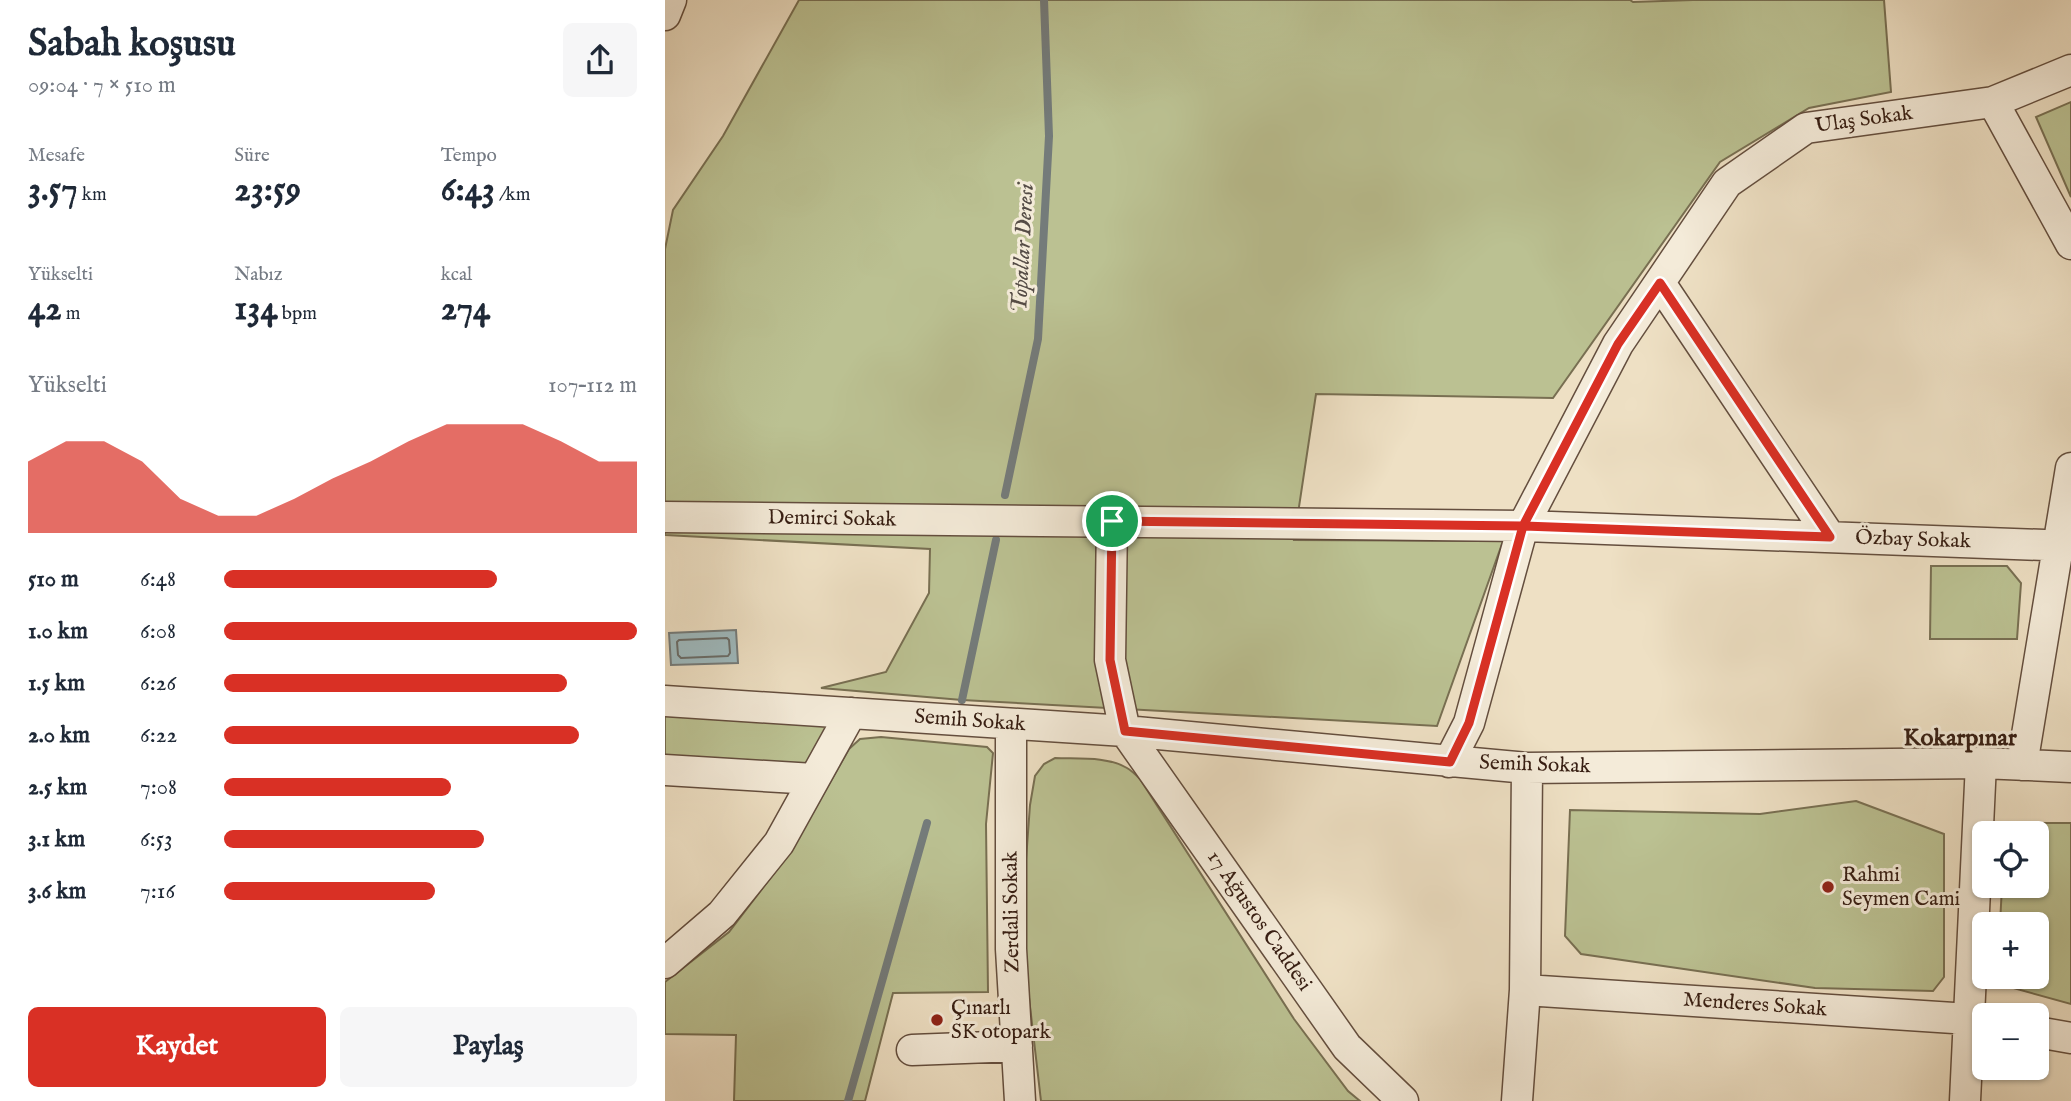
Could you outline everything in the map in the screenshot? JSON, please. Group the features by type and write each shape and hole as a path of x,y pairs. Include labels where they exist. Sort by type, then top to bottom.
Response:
{"street":[{"path":"665,15 671,0"},
{"name":"Ulaş Sokak","path":"1450,762 1469,723 1523,526 1618,344 1727,183 1806,128 1993,102 2071,70"},
{"path":"1993,102 2071,244"},
{"path":"1660,283 1830,537"},
{"path":"2022,765 2065,546 2071,467"},
{"name":"Demirci Sokak","path":"665,517 1000,520"},
{"name":"Özbay Sokak","path":"1000,520 1523,526 2065,546"},
{"path":"1112,521 1110,660 1125,731"},
{"name":"Semih Sokak","path":"665,701 1125,731 1527,768 1982,763 2071,767"},
{"path":"665,963 722,914 779,843 851,713"},
{"name":"Zerdali Sokak","path":"1011,723 1011,948 1020,1101"},
{"name":"17 Ağustos Caddesi","path":"1125,731 1347,1047 1403,1101"},
{"path":"1977,1003 1982,763"},
{"path":"1517,1101 1525,990 1527,768"},
{"path":"665,770 814,779"},
{"name":"Menderes Sokak","path":"1525,990 1972,1020"},
{"path":"2049,1034 2071,1038"},
{"path":"912,1050 1017,1046"},
{"path":"1965,1101 1972,1054"}],"green space":[{"path":"799,0 1884,0 1891,92 1809,108 1720,162 1553,398 1316,394 1294,540 1503,541 1437,726 962,700 821,688 886,672 929,593 930,549 665,535 665,249 673,210 723,136"},
{"path":"2071,102 2071,197 2036,117"},
{"path":"1931,566 2007,566 2021,583 2017,639 1930,639"},
{"path":"665,714 829,724 807,768 665,759"},
{"path":"881,737 987,747 993,753 986,824 988,992 893,993 865,1101 734,1101 736,1035 665,1034 665,982 729,932 791,851 849,749 860,739"},
{"path":"1055,758 1111,762 1127,768 1140,779 1294,1019 1348,1091 1360,1101 1041,1101 1021,929 1030,805 1035,776 1044,764"},
{"path":"1856,801 1944,834 1944,977 1933,991 1815,988 1581,954 1565,936 1570,810 1760,814"},
{"path":"2049,823 2071,823 2071,1004 2017,989 2049,989 2049,912 2001,912 2001,898 2049,898"}],"water":[{"path":"736,630 738,663 671,665 669,633"}],"waterway":[{"name":"Topallar Deresi","path":"1005,495 1038,339 1049,136 1044,0"},
{"name":"Topallar Deresi","path":"962,700 996,540"},
{"path":"848,1101 927,823"}],"place":[{"name":"Rahmi Seymen Cami","path":"1828,887"},
{"name":"Çınarlı SK otopark","path":"937,1020"}],"district":[{"name":"Kokarpınar","path":"1960,738"}],"route":[{"path":"1112,521 1110,660 1125,731 1450,762 1469,723 1523,526 1830,537 1660,283 1618,344 1523,526 1112,521"}]}
